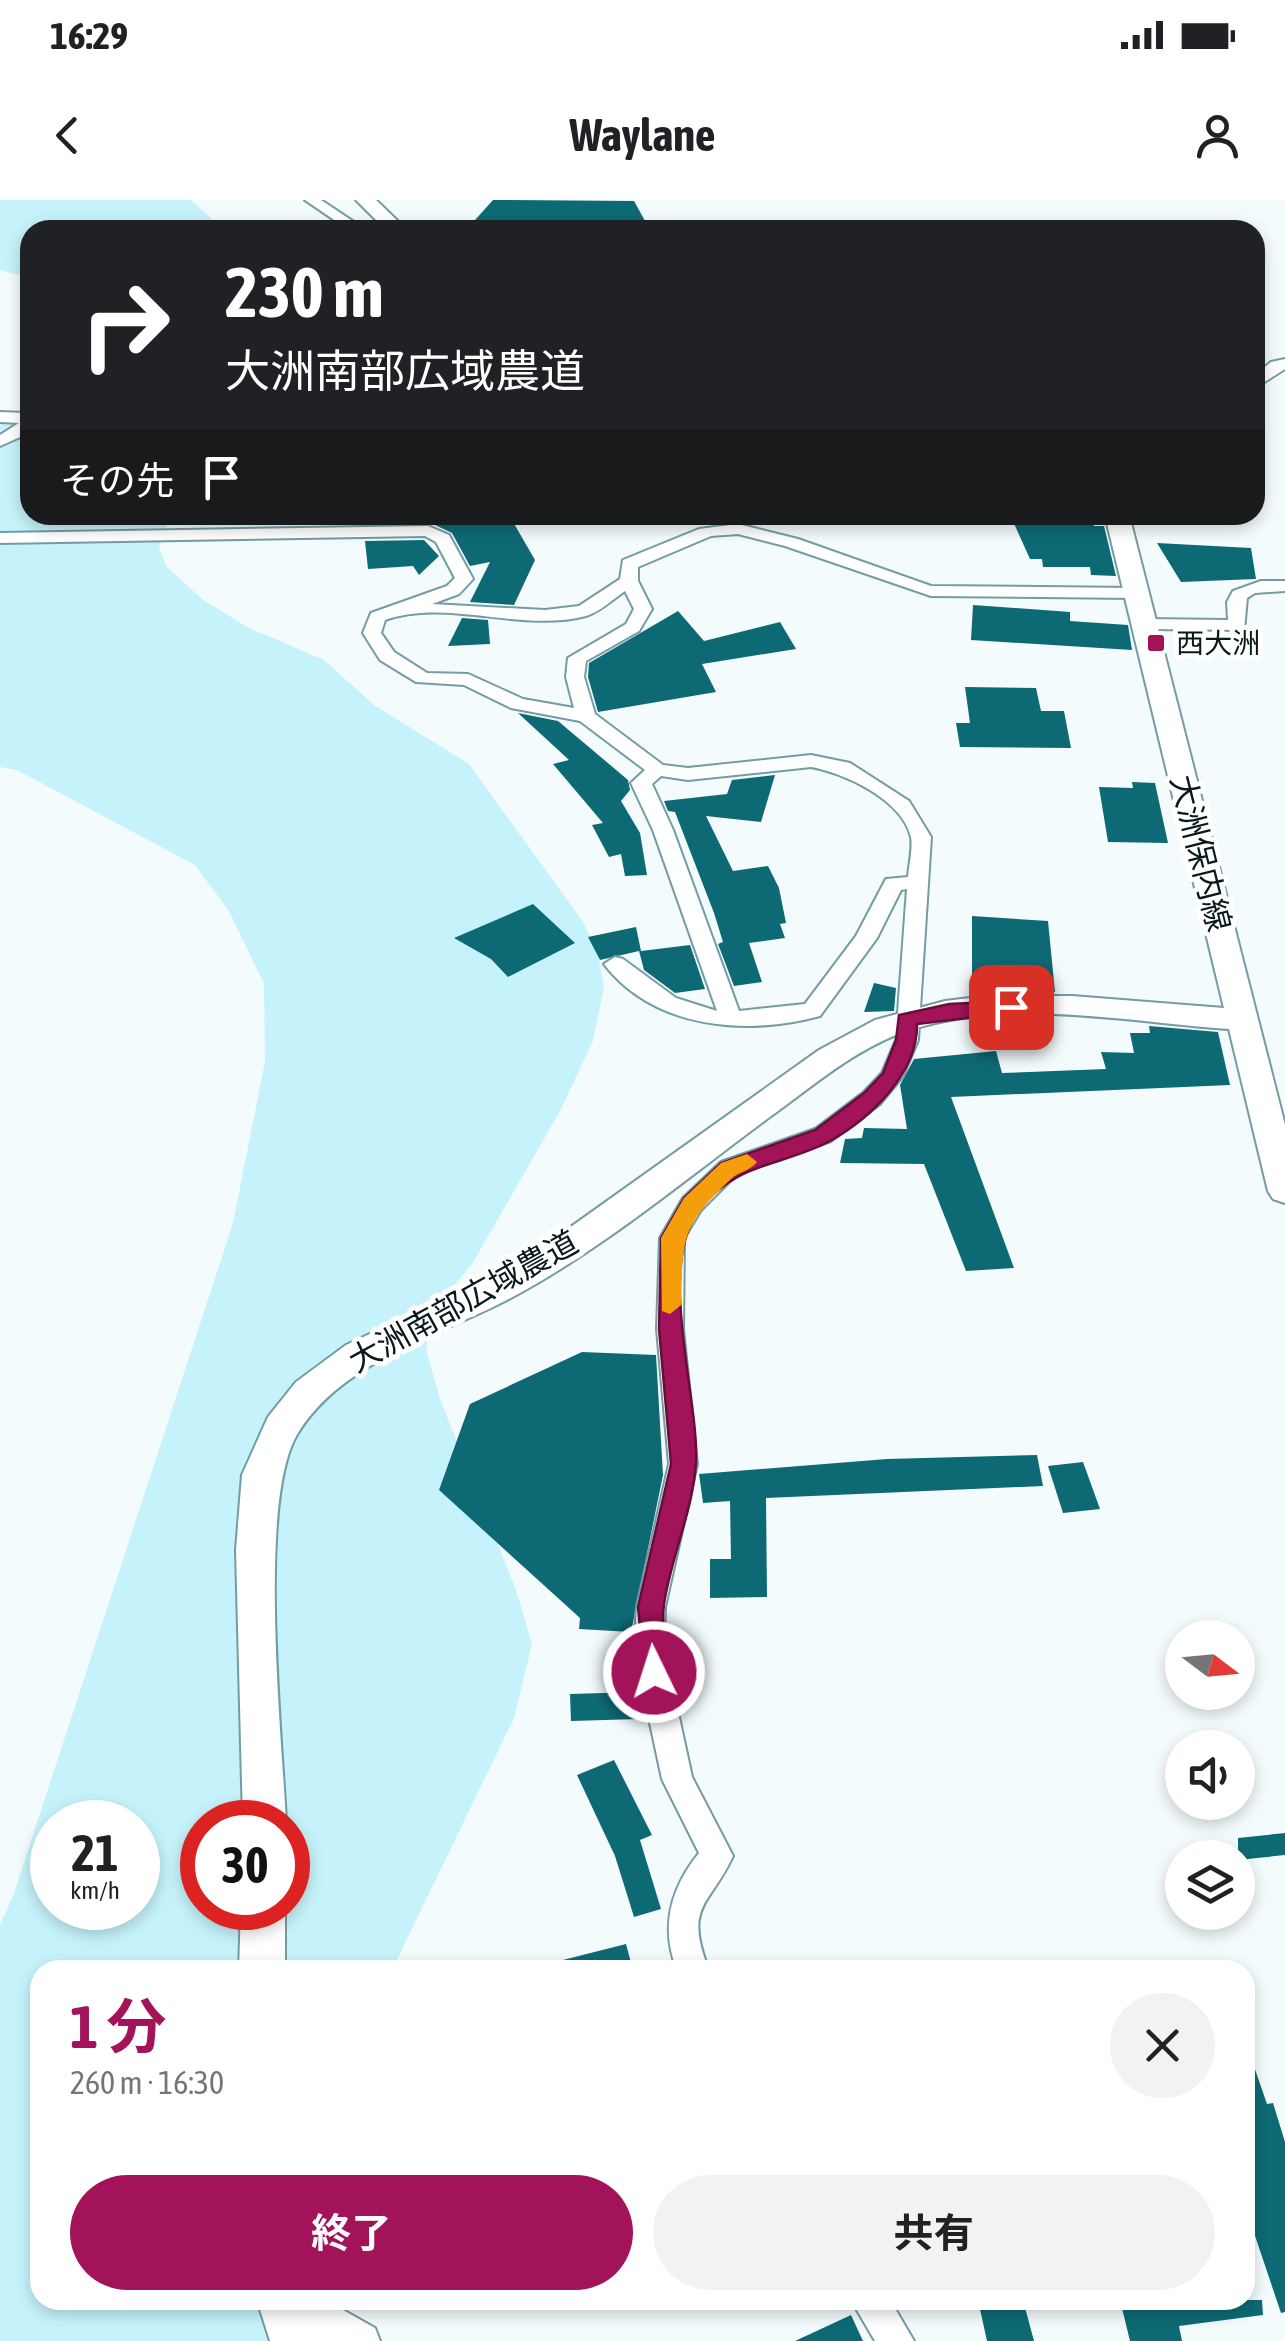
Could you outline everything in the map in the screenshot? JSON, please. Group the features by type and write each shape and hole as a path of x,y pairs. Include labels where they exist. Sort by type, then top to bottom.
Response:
{"street":[{"path":"312,200 343,220"},
{"path":"365,200 386,220"},
{"name":"大洲保内線","path":"1119,525 1285,1191"},
{"path":"586,716 575,677 577,658 632,627 643,609 629,581 630,564 718,530 774,538 905,586 931,591 1136,593"},
{"path":"0,538 428,531 443,539 464,580 453,590 377,617 372,634 387,656 423,678 468,680 518,704 586,716 656,770 688,774 811,761 842,767 864,778 913,819 921,837 920,882 907,1040 892,1076 872,1098 823,1135 729,1168 692,1204 672,1238 670,1329 683,1464 651,1607 650,1648 677,1779 717,1856 691,1884 681,1921 691,1960"},
{"path":"400,606 564,614 584,611 629,581"},
{"path":"1144,624 1238,626 1233,604 1238,594 1254,587 1285,586"},
{"path":"656,770 641,783 663,830 731,1019"},
{"path":"615,964 661,1000 696,1018 731,1019 812,1011 866,938 892,884 920,882"},
{"name":"大洲南部広域農道","path":"263,1800 256,1550 262,1475 281,1427 308,1392 359,1355 496,1290 570,1245 830,1057 906,1020 984,1007 1242,1020"},
{"path":"262,1960 263,1930"},
{"path":"876,2310 896,2341"},
{"path":"289,2323 336,2324 362,2341"}],"shaded area":[{"path":"0,200 191,200 213,220 20,220 20,275 0,270"},
{"path":"20,412 20,525 167,525 159,548 167,567 202,599 247,627 324,660 374,705 469,764 583,922 598,954 604,987 593,1041 560,1111 472,1264 439,1304 426,1349 440,1399 516,1590 532,1644 514,1718 397,1960 30,1960 30,2310 291,2310 291,2341 0,2341 0,1925 30,1844 30,1930 160,1930 160,1800 44,1800 233,1223 265,1062 264,984 229,911 195,865 17,770 0,767 0,425"}],"building":[{"path":"493,200 634,201 644,220 475,220"},
{"path":"435,525 515,525 535,560 514,605 470,602 490,562 470,566 452,533"},
{"path":"1015,525 1104,526 1116,576 1091,575 1090,567 1043,567 1042,559 1030,559"},
{"path":"424,540 439,556 419,575 413,566 368,569 365,541"},
{"path":"1157,543 1251,548 1256,579 1181,582"},
{"path":"973,605 1070,612 1070,621 1128,625 1132,650 971,640"},
{"path":"678,611 704,641 780,622 796,649 702,664 716,692 598,712 588,677 589,663"},
{"path":"462,618 488,620 490,644 448,646"},
{"path":"965,687 1036,688 1041,711 1064,711 1071,748 960,747 956,723 970,723"},
{"path":"518,713 558,721 628,780 630,790 621,801 640,833 647,875 625,876 621,854 609,857 592,825 603,823 553,764 569,760"},
{"path":"775,775 761,822 706,816 733,871 768,866 779,888 786,923 780,924 785,938 749,943 762,982 734,986 718,944 723,942 714,913 675,812 668,811 664,801 727,794 732,780"},
{"path":"1132,782 1155,783 1168,843 1108,842 1099,787 1133,788"},
{"path":"533,904 575,943 508,977 491,959 454,938"},
{"path":"972,916 1048,921 1055,992 972,989"},
{"path":"636,927 641,951 690,945 705,989 675,993 644,970 639,951 600,960 588,937"},
{"path":"874,983 896,988 894,1011 864,1012"},
{"path":"1149,1026 1218,1032 1230,1085 951,1097 1014,1268 966,1271 924,1164 840,1163 845,1139 862,1138 864,1128 907,1129 900,1085 914,1059 996,1051 1002,1073 1106,1069 1101,1052 1134,1053 1130,1033 1150,1033"},
{"path":"582,1352 656,1355 663,1475 631,1632 579,1629 580,1618 439,1490 470,1404"},
{"path":"1037,1455 1043,1486 766,1498 767,1597 710,1598 710,1559 731,1559 730,1501 703,1503 699,1474 887,1459"},
{"path":"1083,1462 1100,1509 1063,1513 1048,1466"},
{"path":"637,1692 639,1719 571,1721 570,1694"},
{"path":"614,1760 652,1835 640,1840 661,1909 634,1917 615,1856 577,1775"},
{"path":"1285,1833 1285,1855 1255,1858 1255,1840 1238,1838"},
{"path":"626,1944 630,1960 563,1960"},
{"path":"1255,2069 1267,2104 1273,2103 1285,2142 1285,2312 1281,2313 1255,2236"},
{"path":"1255,2300 1262,2300 1263,2315 1179,2326 1182,2341 1130,2341 1122,2310 1255,2310"},
{"path":"980,2310 1026,2310 1034,2341 987,2341"},
{"path":"851,2315 863,2341 795,2341"}],"slow traffic":[{"path":"670,1305 672,1238 692,1204 729,1168 747,1162"}],"place":[{"name":"西大洲","path":"1156,643"}],"route":[{"path":"654,1672 651,1607 683,1464 670,1329 672,1238 692,1204 729,1168 823,1135 872,1098 892,1076 907,1040 906,1020 949,1010 1011,1007"}]}
